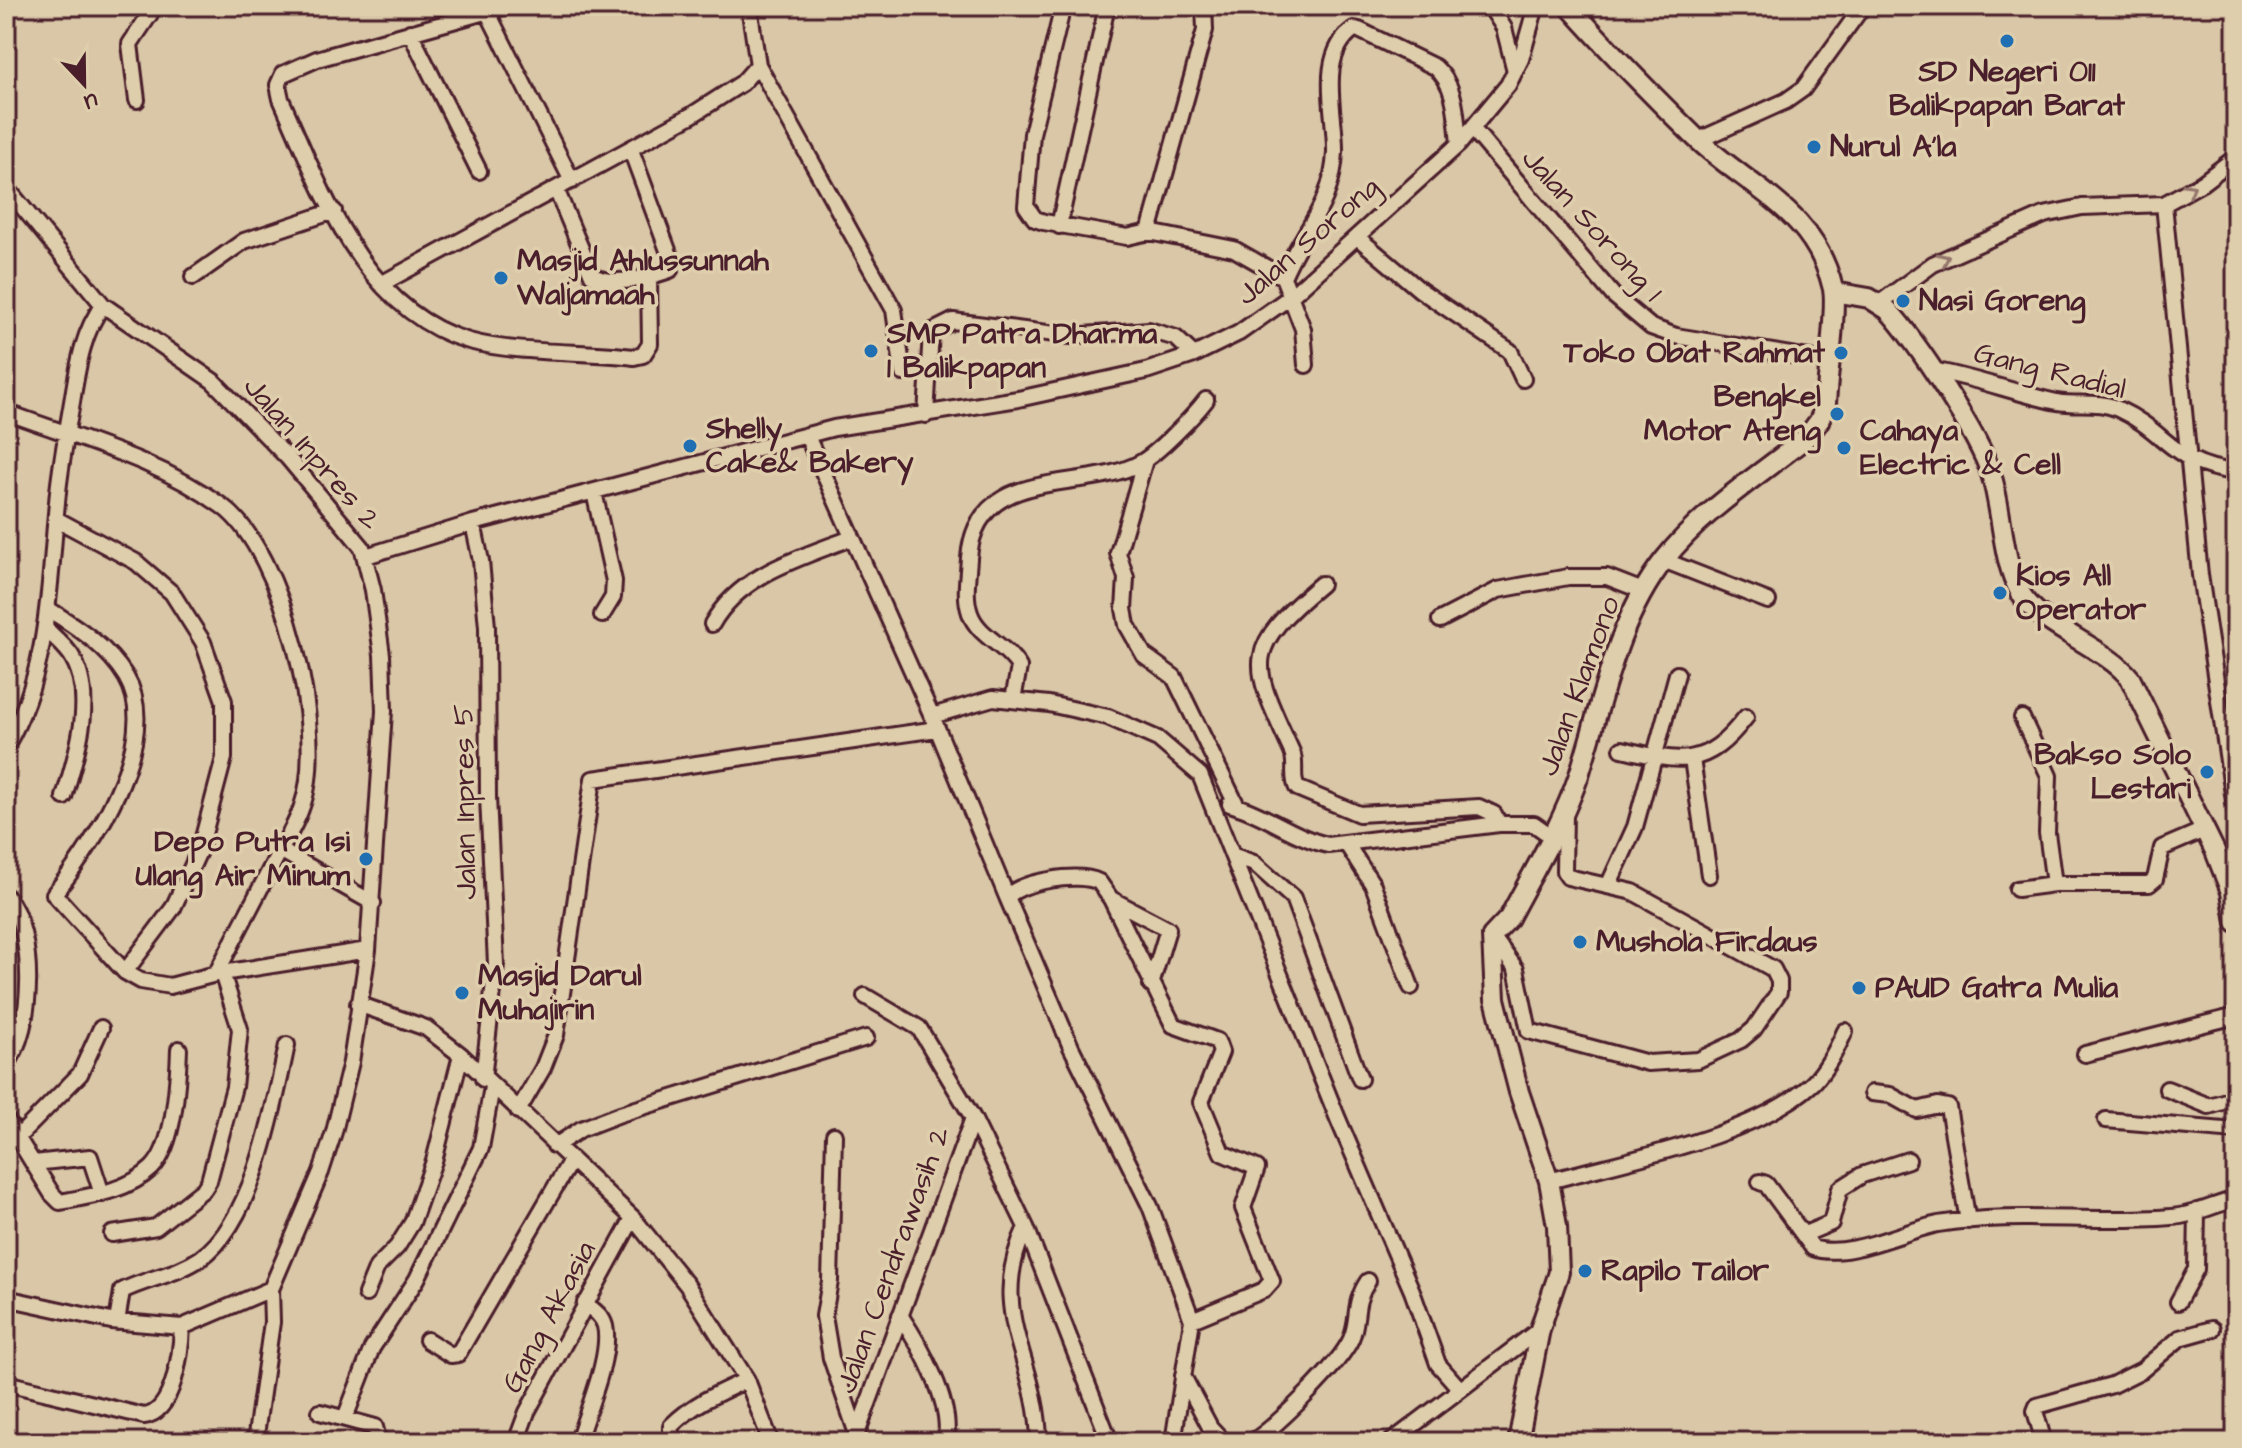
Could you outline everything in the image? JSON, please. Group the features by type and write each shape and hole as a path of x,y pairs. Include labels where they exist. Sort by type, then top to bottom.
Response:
{"main road":[{"name":"Jalan Klamono","path":"1492,936 1509,918 1578,777 1599,700 1643,591 1663,560 1709,511 1815,429 1826,404 1834,292 1823,259 1795,216 1699,140 1626,70 1569,6"},
{"path":"1834,292 1880,303 1895,317 1931,370 1990,472 2008,555 2021,594 2130,678 2234,892 2236,922"},
{"path":"1492,936 1495,999 1519,1092 1549,1181 1557,1226 1559,1272 1540,1329 1518,1442"}],"street":[{"path":"137,100 130,44 150,14 151,6"},
{"path":"506,6 298,65 283,74 278,85 295,131 334,211 366,268 381,284 429,326 470,341 634,357 646,352 650,344 649,277"},
{"path":"749,6 758,65 894,310 903,373"},
{"path":"1063,6 1032,134 1025,186 1029,214 1059,226 1127,237 1149,232 1234,249 1283,277 1303,329 1306,365"},
{"path":"1059,226 1107,6"},
{"path":"1149,232 1205,30 1204,6"},
{"path":"1490,6 1504,28 1515,71"},
{"name":"Jalan Sorong","path":"834,428 926,415 1089,384 1194,355 1239,333 1290,297 1473,129 1515,71 1536,6"},
{"path":"1699,140 1786,101 1803,89 1863,6"},
{"path":"487,11 572,181"},
{"path":"1283,277 1312,227 1332,176 1335,149 1332,68 1334,53 1347,35 1359,30 1420,59 1444,75 1452,94 1459,144"},
{"path":"410,32 479,171"},
{"path":"381,284 631,150 731,92 758,65"},
{"name":"Jalan Sorong 1","path":"1473,129 1613,295 1651,327 1676,336 1827,361"},
{"path":"556,189 592,275 607,280 649,277 670,270 673,264 631,150"},
{"path":"1880,303 1933,264 2044,215 2082,207 2164,204 2202,183 2236,157"},
{"name":"Jalan Inpres 2","path":"6,187 103,305 129,326 203,374 240,406 334,510 366,556 473,523 834,428"},
{"path":"2164,204 2200,575 2236,814"},
{"path":"193,277 244,241 334,211"},
{"path":"1357,237 1411,283 1510,351 1523,379"},
{"path":"6,746 35,680 48,609 67,433 86,335 103,305"},
{"path":"926,415 931,332 953,321 1081,336 1158,330 1176,338 1194,355"},
{"name":"Gang Radial","path":"1931,370 1975,378 2057,402 2109,405 2127,414 2190,462 2236,472"},
{"path":"1013,700 1019,667 1003,648 981,631 970,615 968,572 973,532 984,514 1031,486 1096,474 1145,460 1206,400"},
{"path":"6,412 156,466 236,518 254,545 284,608 310,714 303,805 219,974 240,1029 234,1087 209,1181 204,1189 156,1227 112,1234"},
{"path":"807,436 934,723 1071,1047 1150,1206 1192,1320 1173,1442"},
{"path":"1145,460 1118,553 1126,578 1127,625 1144,655 1174,677 1237,806"},
{"path":"594,492 614,581 613,597 602,615"},
{"path":"56,519 136,562 172,593 208,653 224,701 224,758 200,849 173,908 125,972"},
{"name":"Jalan Inpres 5","path":"345,1418 372,1348 417,1279 481,1148 496,964 488,797 487,627 481,561 473,523"},
{"path":"712,624 722,607 753,581 777,567 851,538"},
{"path":"255,1442 272,1322 271,1289 321,1172 334,1132 351,1062 368,950 384,711 380,631 366,556"},
{"path":"1663,560 1768,601"},
{"path":"1440,620 1498,590 1568,577 1607,577 1643,591"},
{"path":"1321,584 1289,611 1270,635 1259,665 1263,690 1294,758 1297,788 1359,814 1479,807 1494,814 1499,824"},
{"path":"48,609 83,631 111,658 126,677 134,702 133,738 111,808 79,862 54,894 125,972 141,981 170,986 219,974 368,950"},
{"path":"45,628 71,655 81,689 79,744 64,797"},
{"path":"1609,884 1635,827 1677,674"},
{"path":"518,1111 543,1068 556,1035 593,779 934,723 993,698 1108,717 1158,739 1194,768 1211,799 1338,1119 1412,1291 1438,1364 1459,1388"},
{"path":"6,711 19,719"},
{"path":"1622,749 1654,757 1692,759 1721,747 1746,717"},
{"path":"2022,718 2049,776 2047,833 2054,884"},
{"path":"1692,759 1709,875"},
{"path":"1211,799 1261,813 1305,839 1328,845 1499,824 1534,824 1551,836"},
{"path":"1492,936 1516,969 1529,1031 1648,1063 1698,1060 1749,1035 1779,992 1779,981 1773,969 1686,918 1633,892 1568,877 1564,871 1565,806"},
{"path":"2017,889 2054,884 2149,884 2155,879 2162,848 2204,830"},
{"path":"1346,843 1373,885 1411,987"},
{"path":"280,850 373,903"},
{"path":"1232,855 1254,863 1293,898 1360,1079"},
{"path":"1007,897 1016,887 1065,878 1099,882 1111,899 1173,1025 1217,1041 1220,1046 1221,1052 1201,1102 1222,1153 1257,1168 1243,1208 1272,1281 1264,1290 1192,1320"},
{"path":"6,896 23,926 30,972 17,1044 6,1065"},
{"path":"1111,899 1168,929 1151,985"},
{"name":"Jalan Cendrawasih 2","path":"856,1438 973,1118 919,1028 865,996"},
{"path":"358,1004 426,1028 461,1055 487,1083 633,1218 687,1285 747,1380 771,1442"},
{"path":"2085,1054 2236,1016"},
{"path":"18,1137 80,1074 101,1028"},
{"path":"1549,1181 1732,1129 1775,1110 1814,1082 1845,1031"},
{"path":"555,1146 581,1129 620,1114 866,1038"},
{"path":"117,1322 122,1291 178,1272 223,1238 243,1199 270,1118 287,1045"},
{"path":"6,1119 60,1202 102,1194 131,1182 154,1167 174,1109 179,1049"},
{"path":"366,1294 377,1267 397,1247 412,1223 434,1161 461,1055"},
{"path":"2167,1089 2209,1106 2236,1098"},
{"path":"1872,1093 1890,1095 1917,1110 1938,1105 1948,1107 1968,1221"},
{"path":"973,1118 1026,1227 1110,1442"},
{"path":"2106,1120 2236,1131"},
{"path":"834,1135 830,1281 824,1316 831,1358 856,1438"},
{"path":"34,1163 90,1157 102,1194"},
{"path":"427,1340 451,1355 461,1350 571,1160"},
{"path":"1805,1234 1831,1223 1840,1189 1862,1175 1908,1160"},
{"path":"1760,1182 1766,1184 1813,1248 1845,1251 1937,1224 2040,1216 2171,1217 2236,1199"},
{"path":"2178,1302 2196,1269 2197,1211"},
{"name":"Gang Akasia","path":"516,1442 527,1412 633,1218"},
{"path":"1026,1227 1013,1254 1008,1302 1017,1343 1030,1377 1039,1442"},
{"path":"1252,1442 1300,1401 1351,1341 1358,1296 1368,1281"},
{"path":"6,1298 117,1322 182,1327 271,1289"},
{"path":"578,1442 602,1364 606,1330 600,1316 585,1303"},
{"path":"900,1315 917,1341 944,1405 948,1431 945,1442"},
{"path":"6,1383 153,1415 160,1409 180,1363 182,1327"},
{"path":"1391,1442 1540,1329"},
{"path":"2044,1442 2035,1411 2037,1406 2112,1385 2142,1370 2180,1338 2212,1329"},
{"path":"1183,1376 1210,1427 1224,1442"},
{"path":"671,1442 671,1426 684,1413 706,1398 747,1380"},
{"path":"320,1412 375,1427 379,1442"}],"place":[{"name":"SD Negeri 011 Balikpapan Barat","path":"2007,41"},
{"name":"Nurul A'la","path":"1814,147"},
{"name":"Masjid Ahlussunnah Waljamaah","path":"501,278"},
{"name":"Nasi Goreng","path":"1903,301"},
{"name":"SMP Patra Dharma 1 Balikpapan","path":"871,351"},
{"name":"Toko Obat Rahmat","path":"1841,353"},
{"name":"Bengkel Motor Ateng","path":"1837,414"},
{"name":"Shelly Cake& Bakery","path":"690,446"},
{"name":"Cahaya Electric & Cell","path":"1844,448"},
{"name":"Kios All Operator","path":"2000,593"},
{"name":"Bakso Solo Lestari","path":"2207,772"},
{"name":"Depo Putra Isi Ulang Air Minum","path":"366,859"},
{"name":"Mushola Firdaus","path":"1580,942"},
{"name":"PAUD Gatra Mulia","path":"1859,988"},
{"name":"Masjid Darul Muhajirin","path":"462,993"},
{"name":"Rapilo Tailor","path":"1585,1271"}]}
